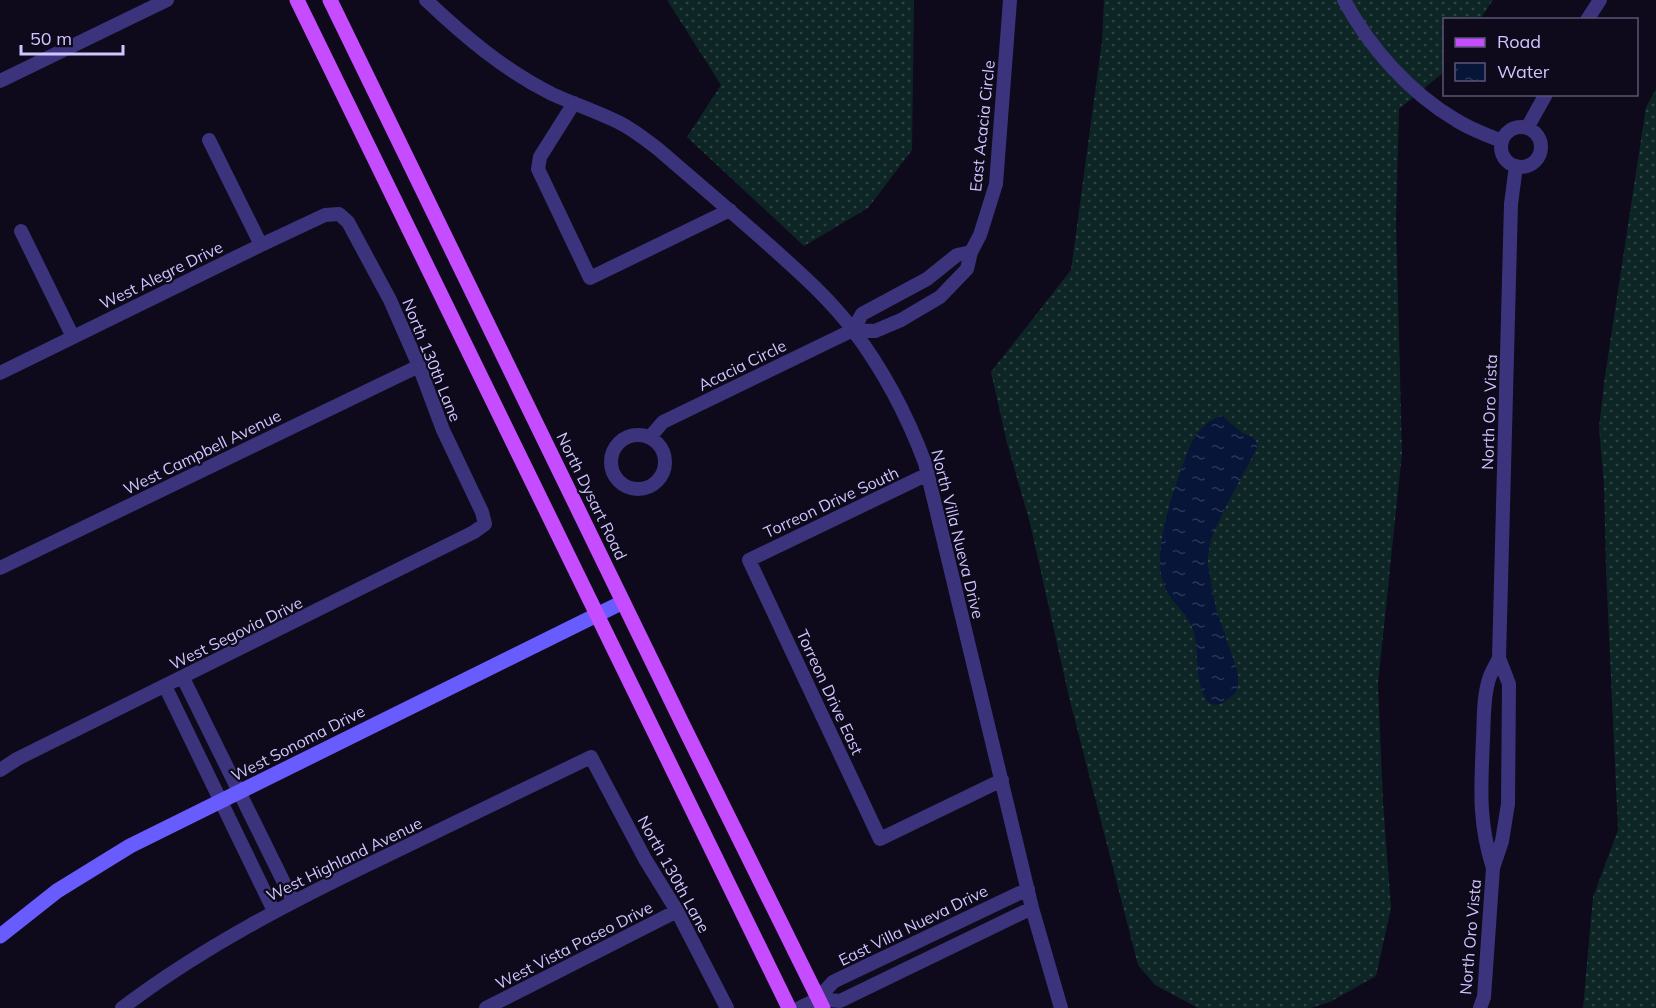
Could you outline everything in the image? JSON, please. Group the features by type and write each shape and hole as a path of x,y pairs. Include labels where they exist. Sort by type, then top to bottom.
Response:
{"main road":[{"path":"297,0 789,1008"},
{"name":"North Dysart Road","path":"330,0 565,480 622,602 821,1003"}],"street":[{"path":"0,81 167,0"},
{"name":"North Villa Nueva Drive","path":"426,0 471,40 525,79 620,123 641,136 730,210 830,302 853,330 892,390 928,474 1032,908 1062,1008"},
{"name":"East Acacia Circle","path":"853,330 875,331 901,320 940,297 967,269 996,184 1010,0"},
{"path":"1344,0 1363,33 1377,51 1422,95 1457,121 1475,131 1502,141"},
{"path":"1588,18 1600,0"},
{"path":"1527,128 1545,96"},
{"path":"574,103 540,157 538,169 590,278 730,210"},
{"path":"1514,128 1527,128 1537,135 1540,142 1540,155 1530,165 1516,166 1504,158 1501,150 1502,141 1504,136 1514,128"},
{"path":"209,140 261,245"},
{"name":"North Oro Vista","path":"1479,1008 1484,997 1493,868 1502,841 1508,804 1509,684 1499,658 1511,204 1516,166"},
{"name":"West Alegre Drive","path":"0,373 261,245 325,215 339,214"},
{"name":"North 130th Lane","path":"339,214 348,222 390,300 419,366 443,430 482,512 485,524"},
{"path":"21,231 73,337"},
{"path":"853,330 862,314 927,279 957,255 971,252"},
{"name":"Acacia Circle","path":"650,437 663,422 853,330"},
{"name":"West Campbell Avenue","path":"0,568 419,366"},
{"path":"641,434 650,437 663,450 665,468 661,477 646,488 628,488 614,476 610,459 612,451 617,443 632,435 641,434"},
{"name":"Torreon Drive South","path":"749,560 928,474"},
{"name":"West Segovia Drive","path":"0,770 17,759 474,532 485,524"},
{"name":"Torreon Drive East","path":"749,560 880,839 1002,780"},
{"name":"West Sonoma Drive","path":"0,936 57,891 130,846 622,602"},
{"name":"North Oro Vista","path":"1493,868 1485,844 1481,814 1481,777 1485,703 1489,680 1499,658"},
{"path":"183,678 293,901"},
{"path":"165,686 274,911"},
{"name":"North 130th Lane","path":"591,757 645,859 677,911 727,1008"},
{"name":"West Highland Avenue","path":"122,1008 152,985 274,911 591,757"},
{"name":"East Villa Nueva Drive","path":"821,1003 833,982 1028,889"},
{"name":"East Villa Nueva Drive","path":"799,1008 840,1000 1032,908"},
{"name":"West Vista Paseo Drive","path":"486,1008 677,911"}],"green space":[{"path":"667,0 914,0 912,150 868,208 804,246 687,137 721,85"},
{"path":"1104,0 1493,0 1481,18 1443,18 1443,73 1399,109 1396,222 1402,453 1378,684 1383,802 1391,908 1376,976 1330,1002 1311,1008 1198,1008 1155,985 1138,965 1069,697 1030,523 1007,443 991,372 1071,270 1102,41"},
{"path":"1656,89 1656,1008 1583,1008 1593,897 1618,830 1604,486 1599,427 1646,107"}],"water":[{"path":"1223,416 1245,434 1253,437 1257,448 1223,512 1211,539 1208,556 1216,609 1237,670 1238,682 1237,690 1232,696 1220,704 1212,704 1206,700 1202,692 1196,640 1192,626 1171,598 1163,582 1160,551 1167,514 1190,446 1203,427"}]}
